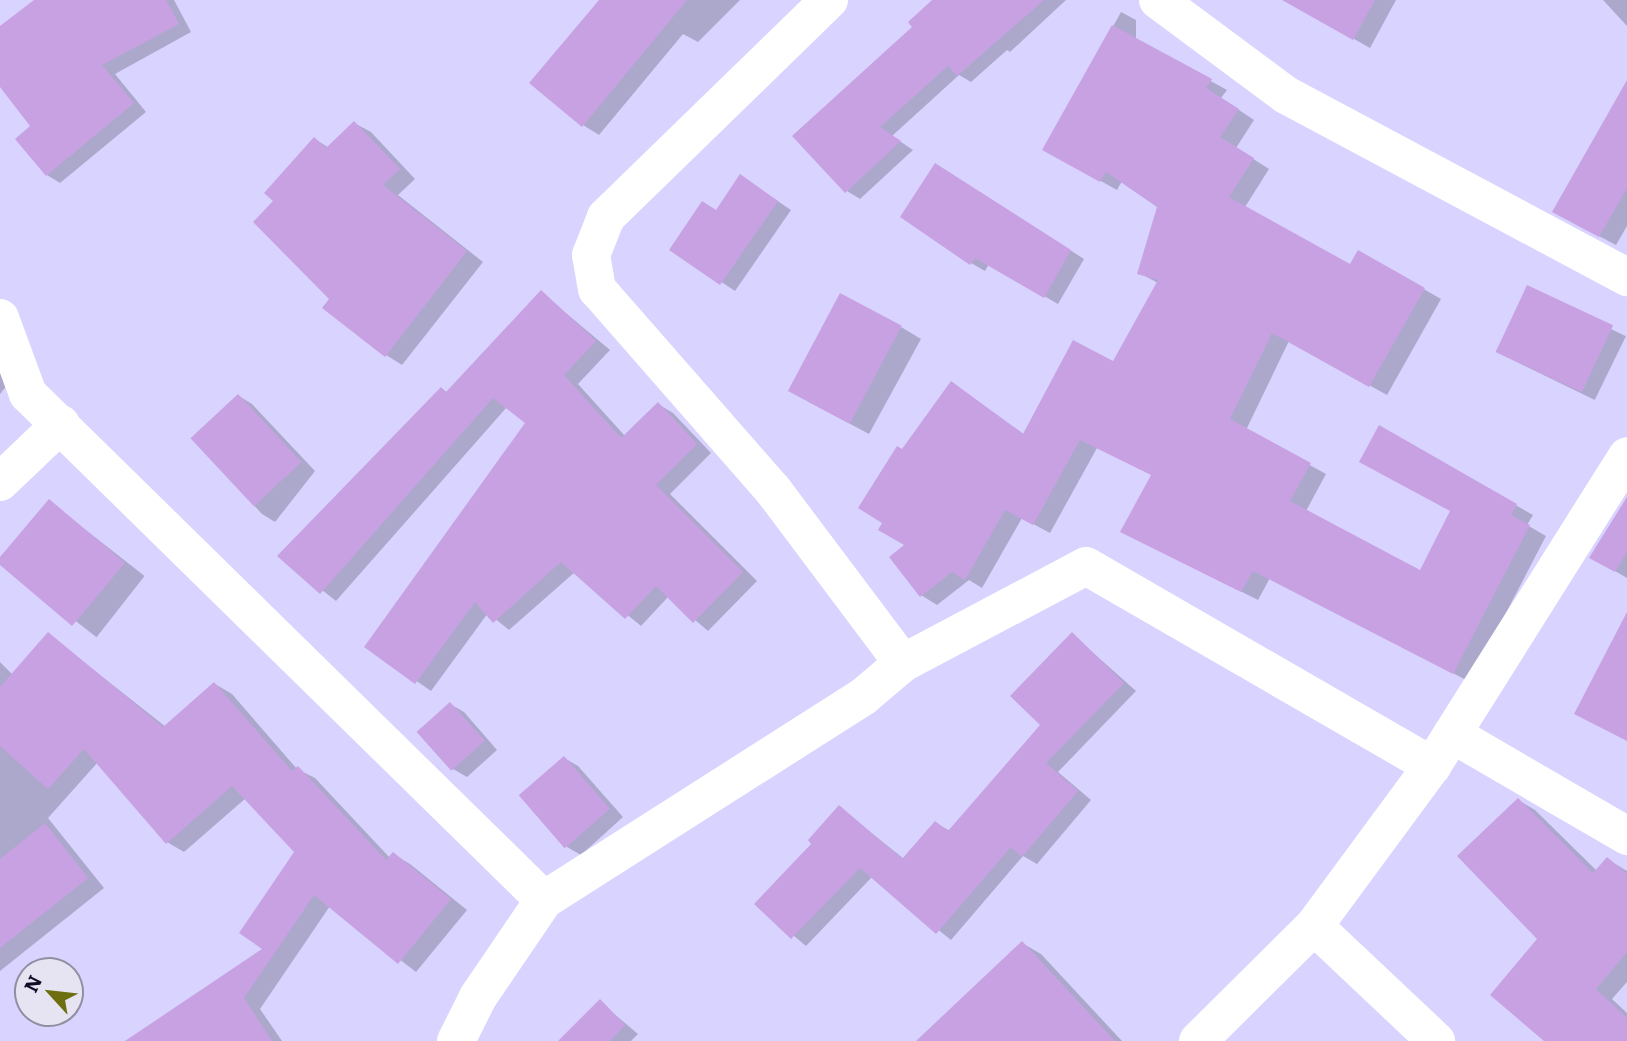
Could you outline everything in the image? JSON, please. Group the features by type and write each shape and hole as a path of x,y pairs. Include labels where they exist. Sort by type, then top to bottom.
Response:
{"street":[{"path":"829,0 606,217 592,255 597,289 773,490 903,663"},
{"path":"1158,0 1286,95 1627,277"},
{"path":"0,318 28,394 544,900"},
{"path":"0,482 61,424"},
{"path":"1198,1041 1314,926 1432,766 1627,456"},
{"path":"456,1041 478,997 544,900 864,696 903,663 1086,566 1432,766"},
{"path":"1452,734 1627,836"},
{"path":"1314,926 1436,1041"}],"building":[{"path":"34,0 166,0 179,24 102,65 134,103 46,176 15,139 30,126 0,87 0,26"},
{"path":"599,0 687,0 582,127 529,83"},
{"path":"932,0 1044,0 957,76 948,66 880,127 901,141 845,193 792,136 912,27 908,22"},
{"path":"1282,0 1375,0 1353,40"},
{"path":"1112,25 1212,79 1206,88 1239,109 1220,137 1254,158 1229,197 1350,264 1358,250 1425,288 1369,387 1272,333 1230,419 1311,463 1290,501 1420,570 1450,511 1359,462 1379,425 1517,504 1511,515 1530,525 1453,674 1253,571 1241,592 1120,532 1151,475 1080,440 1033,525 1005,510 965,580 952,572 920,597 889,557 904,545 878,530 882,523 858,508 897,446 902,449 951,381 1023,434 1073,340 1113,361 1158,280 1137,274 1157,207 1106,172 1100,182 1042,150"},
{"path":"1627,80 1627,188 1599,237 1552,212"},
{"path":"354,121 400,169 383,185 467,251 385,357 322,308 329,299 253,222 273,201 264,193 314,137 326,148"},
{"path":"935,163 1071,250 1044,298 975,258 970,265 900,217"},
{"path":"740,174 778,201 720,285 669,250 702,201 716,210"},
{"path":"1527,285 1613,325 1582,392 1496,352"},
{"path":"541,290 596,341 564,375 621,438 658,402 697,444 656,485 743,572 693,623 656,586 625,619 561,562 493,623 475,602 415,684 364,647 525,423 493,398 320,594 277,556 441,387 446,392"},
{"path":"840,293 902,326 850,424 788,391"},
{"path":"238,394 301,462 254,506 190,438"},
{"path":"1627,497 1627,551 1615,572 1589,558"},
{"path":"49,499 125,563 72,626 0,565 0,557"},
{"path":"1627,612 1627,741 1574,714"},
{"path":"48,632 163,727 214,682 292,771 298,766 386,860 393,852 451,899 398,964 314,895 244,998 272,1041 125,1041 262,949 239,933 294,852 232,786 166,844 84,749 48,789 0,746 0,687"},
{"path":"1072,632 1124,683 1046,763 1078,791 1022,857 1011,847 936,934 860,868 791,939 754,904 811,844 808,840 839,805 902,859 935,821 948,831 1040,725 1010,696"},
{"path":"450,702 485,741 451,771 417,732"},
{"path":"564,756 610,809 565,848 519,795"},
{"path":"1518,798 1593,873 1607,857 1627,874 1627,952 1596,989 1627,1018 1627,1041 1544,1041 1490,995 1537,939 1457,856"},
{"path":"45,823 88,878 0,948 0,859"},
{"path":"1022,941 1115,1041 916,1041"},
{"path":"600,999 625,1025 610,1041 558,1041"}]}
